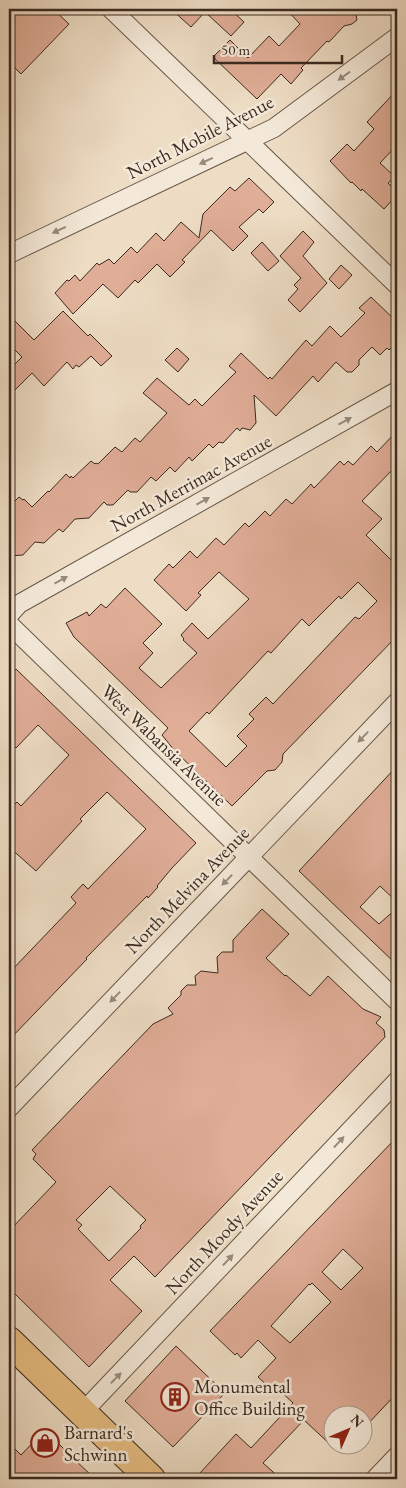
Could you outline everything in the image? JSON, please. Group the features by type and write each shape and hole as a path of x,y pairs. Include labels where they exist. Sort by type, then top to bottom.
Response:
{"main road":[{"path":"9,1342 151,1479"}],"street":[{"path":"113,9 397,285"},
{"name":"North Mobile Avenue","path":"9,254 274,128 397,37"},
{"name":"North Merrimac Avenue","path":"9,615 19,604 397,392"},
{"name":"West Wabansia Avenue","path":"9,624 397,1001"},
{"name":"North Melvina Avenue","path":"9,1108 397,702"},
{"name":"North Moody Avenue","path":"82,1413 397,1081"},
{"path":"375,1479 397,1456"}],"building":[{"path":"9,9 53,9 69,24 21,74 9,62"},
{"path":"171,9 230,9 244,22 231,36 205,12 191,27"},
{"path":"286,9 355,9 357,20 352,24 344,26 329,42 327,41 301,68 303,70 291,84 281,74 257,99 213,57 230,40 248,58 269,36 279,46 300,24"},
{"path":"397,90 397,145 380,163 395,177 388,183 397,192 397,195 384,209 362,189 361,191 351,183 330,161 347,144 354,151 374,129 367,122"},
{"path":"249,178 274,202 263,213 259,209 239,227 248,236 233,251 211,230 182,260 185,262 170,277 157,264 138,283 135,280 118,298 103,284 73,314 55,293 67,280 69,281 75,275 80,281 97,263 99,265 109,259 114,264 131,247 137,253 156,233 164,241 181,222 199,238 203,214 230,187 235,191"},
{"path":"303,231 314,242 303,256 327,283 300,312 288,300 298,289 294,285 301,278 280,256"},
{"path":"262,242 279,261 268,271 251,253"},
{"path":"341,265 352,275 339,289 329,279"},
{"path":"371,297 397,322 397,342 389,350 387,348 380,355 372,347 359,360 359,365 352,372 347,372 336,362 318,382 313,376 276,416 254,395 256,423 250,430 242,428 240,431 237,428 223,443 219,442 213,448 209,444 192,461 189,457 175,472 170,467 156,481 151,477 137,492 130,492 128,490 113,505 107,505 104,502 89,518 75,519 63,532 59,529 44,543 35,542 23,555 9,556 9,507 19,497 32,507 66,474 73,478 91,461 98,464 115,447 122,452 135,438 140,442 167,413 143,393 157,378 189,405 195,399 202,406 236,372 229,366 241,353 268,379 270,377 272,379 306,340 312,346 330,326 341,337 365,313 359,308"},
{"path":"63,311 88,336 90,334 112,356 101,366 91,356 79,367 76,365 73,369 67,362 44,386 32,373 9,396 9,370 22,357 9,344 9,315 34,340"},
{"path":"177,348 189,359 178,372 165,360"},
{"path":"397,431 397,465 362,501 382,519 366,535 397,566 397,636 283,754 282,762 275,770 267,771 232,806 174,750 162,735 168,728 74,637 66,623 87,612 89,616 101,604 106,608 125,588 162,624 143,643 153,653 139,668 161,688 197,653 183,640 181,635 192,623 208,639 249,599 219,572 198,593 201,595 186,611 154,580 169,564 173,568 190,551 197,558 216,538 224,545 245,523 249,527 265,511 270,516 286,499 292,504 311,484 314,488 340,461 344,465 348,461 353,465 371,446 377,452","holes":["358,582 377,601 359,619 355,617 273,704 266,697 249,714 254,719 237,736 247,746 226,767 189,731 207,712 209,714 268,651 271,653 302,619 309,626 339,596 341,599"]},
{"path":"16,669 196,843 172,868 148,898 147,896 86,958 9,1040 9,973 76,903 71,897 83,884 88,889 146,829 107,792 80,819 82,821 36,871 9,847 9,810 17,802 21,806 69,755 38,725 16,748 9,741 9,676"},
{"path":"397,766 397,902 380,886 360,907 379,924 397,908 397,965 299,871"},
{"path":"262,909 289,934 266,958 310,996 328,976 363,1009 381,1017 376,1023 384,1030 385,1037 155,1277 134,1256 110,1280 142,1311 89,1367 9,1288 9,1231 56,1182 33,1159 36,1154 32,1150 153,1024 173,1014 168,1008 181,995 181,991 187,985 196,985 195,976 201,971 218,973 217,957 222,952 233,952 233,940","holes":["110,1186 146,1220 140,1226 141,1228 109,1261 78,1229 82,1225 76,1220"]},
{"path":"397,1137 397,1393 374,1417 374,1406 324,1406 324,1439 304,1420 263,1463 281,1479 207,1479 200,1473 236,1434 251,1448 293,1403 274,1385 270,1388 258,1377 276,1358 258,1340 241,1358 237,1353 235,1355 210,1331","holes":["343,1249 363,1268 341,1290 322,1272","312,1283 331,1302 290,1343 271,1326 309,1284"]},
{"name":"Monumental Office Building","path":"176,1346 225,1393 173,1447 125,1401"},
{"name":"Barnard's Schwinn","path":"45,1430 95,1479 9,1479 9,1443 21,1455"}],"place":[{"name":"Monumental Office Building","path":"175,1397"},
{"name":"Barnard's Schwinn","path":"45,1443"}]}
